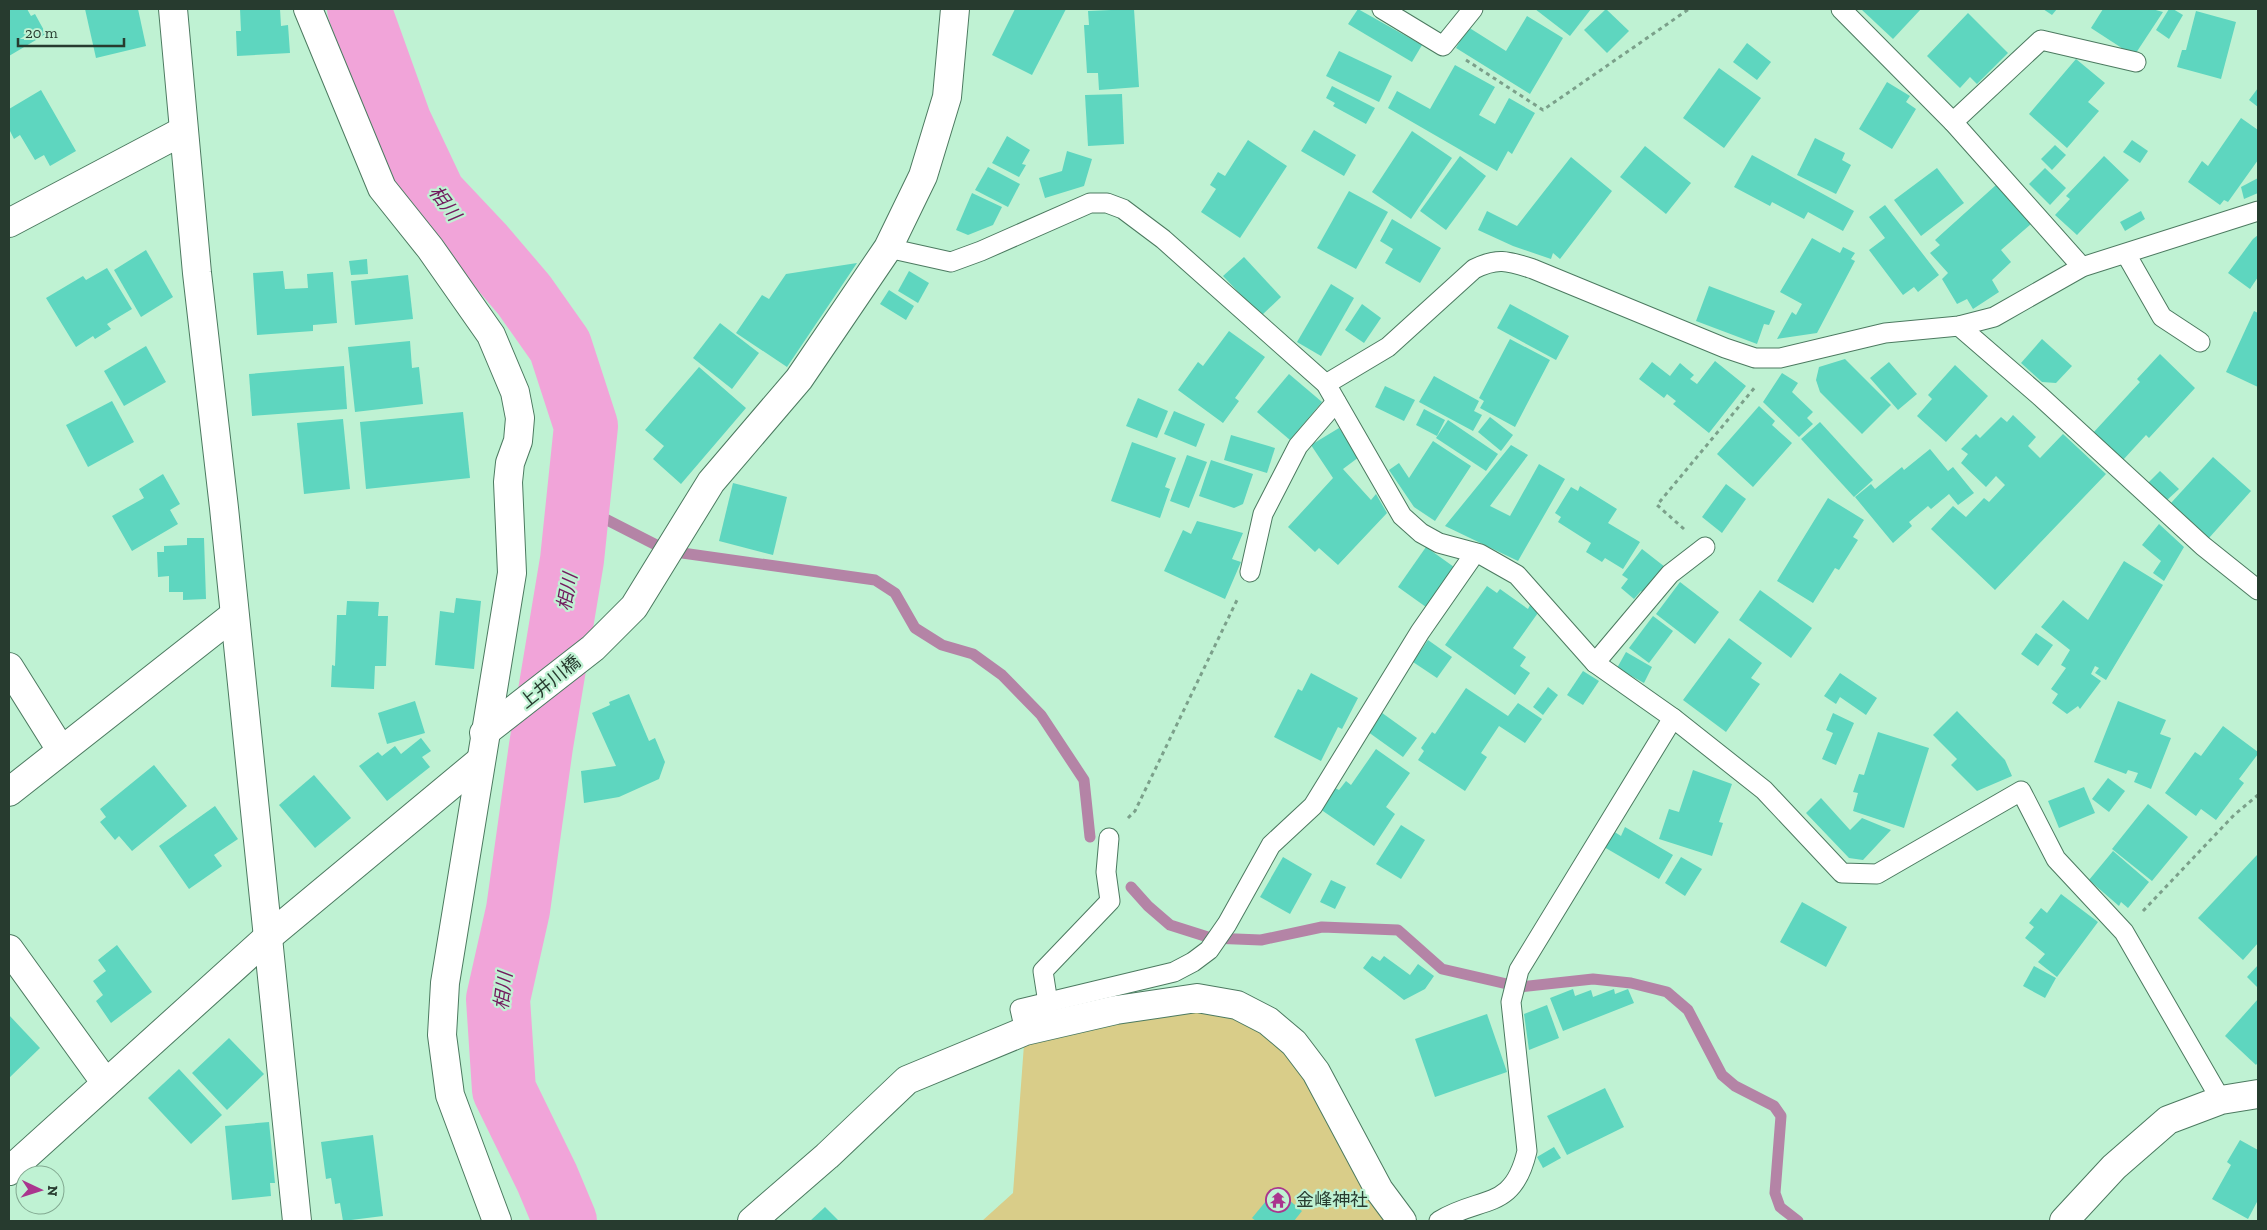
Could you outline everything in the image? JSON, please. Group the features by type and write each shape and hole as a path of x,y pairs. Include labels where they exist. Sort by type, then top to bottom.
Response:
{"street":[{"path":"173,9 183,131 267,938 292,1218"},
{"path":"308,9 382,188 435,255 491,335 514,392 520,418 518,441 510,463 508,482 512,573 484,733 445,983 442,1035 450,1095 497,1221"},
{"name":"上井川橋","path":"484,733 593,648 634,606 711,482 799,379 888,248 923,176 947,97 955,9"},
{"path":"9,223 183,131"},
{"path":"9,792 234,615"},
{"path":"9,666 61,750"},
{"path":"9,1171 105,1082 267,938 480,761"},
{"path":"9,949 105,1082"},
{"path":"752,1221 827,1156 907,1080 1025,1031 1116,1010 1197,998 1237,1005 1268,1021 1294,1043 1316,1072 1378,1190 1402,1221"},
{"path":"2064,1221 2114,1167 2168,1120 2221,1100 2258,1094"}],"lane":[{"path":"1382,9 1443,46 1473,9"},
{"path":"1841,9 1954,122 2082,267"},
{"path":"1954,122 2041,40 2136,62"},
{"path":"888,248 951,262 981,251 1090,203 1107,202 1123,210 1162,239 1326,384 1402,516 1421,533 1439,543 1475,553 1517,575 1595,663 1673,718 1764,790 1842,873 1877,874 2021,791 2056,860 2124,932 2221,1100"},
{"path":"1326,384 1388,347 1474,269 1491,260 1508,261 1532,269 1725,348 1755,358 1780,358 1885,333 1959,326 1994,317 2082,267 2258,211"},
{"path":"2126,254 2162,317 2200,342"},
{"path":"1959,326 2041,397 2203,546 2258,590"},
{"path":"1250,572 1263,514 1298,446 1336,402"},
{"path":"1595,663 1670,574 1705,547"},
{"path":"1025,1031 1020,1009 1174,972 1193,962 1209,950 1227,924 1272,845 1313,806 1420,632 1475,553"},
{"path":"1439,1221 1498,1198 1512,1187 1522,1173 1527,1151 1511,1002 1518,970 1673,718"},
{"path":"1048,1003 1042,971 1110,901 1106,872 1109,838"}],"path":[{"path":"1443,46 1543,110 1688,9"},
{"path":"1705,547 1657,505 1780,358"},
{"path":"1109,838 1135,811 1250,572"},
{"path":"2124,932 2234,815 2258,795"}],"shaded area":[{"path":"1179,1000 1268,1021 1402,1221 982,1221 1013,1193 1025,1031"}],"building":[{"path":"9,9 27,9 31,16 35,14 46,34 9,56"},
{"path":"85,9 138,9 146,46 96,58"},
{"path":"240,9 280,9 281,26 288,25 290,53 237,56 236,31 241,31"},
{"path":"1015,9 1066,9 1032,75 992,55"},
{"path":"1134,9 1139,87 1099,90 1098,73 1087,73 1084,25 1089,25 1088,11"},
{"path":"1358,9 1422,45 1412,62 1348,24"},
{"path":"1535,9 1591,9 1570,36"},
{"path":"1606,9 1629,31 1607,53 1584,30"},
{"path":"1861,9 1921,9 1893,39"},
{"path":"2043,9 2057,9 2052,15"},
{"path":"2103,9 2152,9 2163,12 2134,56 2091,28"},
{"path":"2169,9 2173,9 2183,15 2169,39 2156,30"},
{"path":"2196,11 2236,22 2221,79 2177,67 2182,50 2186,50"},
{"path":"1968,13 2008,53 1977,84 1970,77 1960,88 1927,56"},
{"path":"1527,16 1563,38 1530,94 1456,48 1468,27 1506,51"},
{"path":"1747,43 1771,62 1757,80 1733,62"},
{"path":"1339,51 1392,76 1379,102 1326,76"},
{"path":"2076,59 2105,83 2088,102 2099,111 2067,148 2029,114"},
{"path":"1455,65 1495,87 1479,115 1495,124 1509,98 1535,113 1512,154 1508,151 1497,171 1388,108 1397,91 1430,109"},
{"path":"1719,68 1761,98 1724,148 1683,118"},
{"path":"1887,82 1910,96 1906,102 1916,109 1892,149 1859,129"},
{"path":"1332,86 1375,108 1366,124 1333,106 1335,103 1326,98"},
{"path":"2258,88 2258,107 2249,100"},
{"path":"41,90 76,151 50,166 44,155 35,160 20,135 14,139 9,129 9,109"},
{"path":"1122,94 1124,144 1088,146 1085,95"},
{"path":"2241,118 2258,130 2258,160 2228,202 2224,200 2220,205 2188,182 2202,161 2208,166"},
{"path":"1314,130 1356,155 1344,176 1301,151"},
{"path":"1412,131 1452,158 1411,219 1372,192"},
{"path":"1007,136 1030,150 1022,164 1026,165 1019,177 992,163"},
{"path":"1815,138 1845,153 1842,160 1851,165 1836,194 1797,175"},
{"path":"1248,140 1287,166 1240,238 1201,212 1216,189 1210,185 1218,172 1225,176"},
{"path":"2132,140 2148,151 2140,163 2123,152"},
{"path":"2055,145 2066,155 2052,170 2041,159"},
{"path":"1645,146 1691,183 1666,214 1620,177"},
{"path":"1067,151 1092,159 1084,186 1045,198 1039,178 1062,171"},
{"path":"1752,155 1854,211 1843,231 1808,212 1804,219 1772,202 1770,206 1734,187"},
{"path":"1460,156 1486,176 1446,230 1420,211"},
{"path":"2104,156 2129,180 2077,235 2055,215 2070,199 2066,196"},
{"path":"1571,157 1612,191 1560,259 1553,253 1551,259 1513,246 1478,230 1487,211 1517,226"},
{"path":"988,167 1020,184 1008,207 975,190"},
{"path":"1937,168 1964,203 1921,236 1894,200"},
{"path":"2045,168 2066,188 2050,205 2029,184"},
{"path":"2258,178 2258,193 2244,199 2241,187"},
{"path":"1996,185 2031,224 2001,250 2011,262 1992,280 1999,292 1973,309 1967,299 1957,304 1942,279 1948,273 1930,253 1940,245 1935,240"},
{"path":"1349,191 1388,212 1356,269 1317,248"},
{"path":"972,193 1002,207 993,225 968,235 956,230"},
{"path":"1885,205 1939,275 1918,292 1914,287 1903,295 1869,250 1885,238 1869,217"},
{"path":"2141,211 2145,219 2125,231 2120,222"},
{"path":"1392,219 1441,248 1420,283 1385,263 1393,249 1380,241"},
{"path":"2258,235 2258,277 2250,289 2228,273"},
{"path":"1812,238 1840,253 1843,247 1855,253 1851,259 1855,261 1817,333 1777,339 1792,312 1796,315 1802,304 1780,292"},
{"path":"146,250 173,297 141,317 114,270"},
{"path":"1244,257 1281,297 1261,316 1223,276"},
{"path":"367,259 368,274 351,275 349,261"},
{"path":"857,263 787,367 736,333 762,295 769,299 786,274"},
{"path":"107,268 132,309 107,324 111,329 95,339 93,336 76,347 46,298 83,276 86,280"},
{"path":"283,271 285,289 308,288 307,274 333,272 337,323 313,325 313,331 257,335 253,273"},
{"path":"909,271 929,283 918,303 898,291"},
{"path":"408,275 413,319 355,325 351,281"},
{"path":"1331,284 1354,298 1321,356 1297,342"},
{"path":"1709,286 1775,311 1769,325 1764,324 1757,344 1696,321"},
{"path":"889,290 914,306 906,320 880,304"},
{"path":"1362,304 1381,318 1364,343 1345,330"},
{"path":"1510,304 1569,336 1556,360 1497,328"},
{"path":"2254,311 2258,313 2258,387 2226,372"},
{"path":"720,323 759,353 732,389 693,358"},
{"path":"1229,331 1265,357 1235,398 1239,401 1223,423 1178,390 1198,362 1203,366"},
{"path":"1510,339 1550,360 1515,427 1480,408 1484,401 1479,398"},
{"path":"2042,339 2072,366 2056,383 2042,382 2021,363"},
{"path":"410,341 412,368 419,367 423,404 355,412 348,347"},
{"path":"146,346 166,382 124,406 104,371"},
{"path":"2160,354 2195,388 2149,438 2146,435 2123,460 2093,433 2140,382 2137,379"},
{"path":"1845,359 1891,405 1862,434 1820,392 1816,380 1819,367"},
{"path":"1715,361 1746,386 1709,433 1673,404 1676,401 1667,394 1664,398 1639,379 1652,362 1670,376 1680,363 1694,375 1690,379 1697,384"},
{"path":"1889,362 1917,394 1898,410 1870,378"},
{"path":"1955,365 1988,396 1946,442 1917,416 1932,399 1928,395"},
{"path":"344,366 347,409 252,416 249,374"},
{"path":"699,367 746,408 681,484 653,459 664,446 645,430"},
{"path":"1782,373 1798,383 1792,392 1813,412 1807,418 1813,424 1799,437 1763,402"},
{"path":"1289,374 1322,402 1290,440 1257,412"},
{"path":"1434,376 1479,401 1474,411 1482,415 1473,431 1419,402"},
{"path":"1385,386 1415,400 1404,421 1375,407"},
{"path":"1138,398 1168,411 1157,438 1126,426"},
{"path":"112,401 134,442 88,467 66,425"},
{"path":"1759,406 1775,421 1772,425 1792,443 1753,487 1717,454"},
{"path":"1424,409 1445,420 1437,436 1416,425"},
{"path":"1174,411 1205,424 1196,447 1164,434"},
{"path":"463,412 470,478 366,489 360,422"},
{"path":"2013,415 2036,437 2028,446 2040,458 2063,434 2106,474 1995,590 1931,529 1953,506 1966,517 1984,498 1989,502 2005,485 1996,476 1986,487 1961,463 1968,454 1961,449 1976,434 1980,438 2001,417 2007,422"},
{"path":"1490,417 1513,435 1501,451 1478,432"},
{"path":"343,419 350,489 304,494 297,423"},
{"path":"1448,420 1498,454 1486,471 1436,438"},
{"path":"1820,422 1873,480 1854,497 1801,439"},
{"path":"1339,428 1359,457 1343,469 1371,500 1376,494 1387,513 1338,565 1319,548 1315,552 1288,527 1333,478 1311,445"},
{"path":"1231,435 1275,448 1267,473 1224,460"},
{"path":"1433,441 1471,466 1435,521 1414,507 1389,470 1399,463 1409,478"},
{"path":"1132,442 1176,458 1165,487 1170,489 1160,518 1111,501"},
{"path":"1511,445 1528,455 1490,506 1510,516 1539,464 1565,479 1518,561 1445,526"},
{"path":"1930,449 1948,471 1953,467 1974,493 1958,505 1949,494 1931,509 1928,506 1909,522 1912,526 1893,543 1855,497 1871,484 1875,489 1902,467 1904,470"},
{"path":"1187,455 1207,462 1189,508 1170,501"},
{"path":"2213,457 2251,491 2209,538 2171,503"},
{"path":"1211,460 1253,474 1243,504 1234,508 1199,496"},
{"path":"2160,471 2179,489 2166,501 2148,483"},
{"path":"163,474 180,504 170,510 178,524 132,551 112,516 144,498 139,489"},
{"path":"733,483 787,497 773,555 719,541"},
{"path":"1726,484 1746,499 1722,533 1702,517"},
{"path":"1580,486 1617,509 1608,523 1640,542 1623,569 1605,558 1602,562 1586,552 1591,543 1558,522 1561,517 1555,513 1571,487 1578,491"},
{"path":"1828,498 1864,520 1853,537 1858,540 1839,570 1835,568 1813,603 1777,581"},
{"path":"1197,521 1243,533 1232,559 1241,562 1225,599 1164,571 1183,530 1191,534"},
{"path":"2159,524 2184,547 2164,581 2153,573 2161,561 2142,545"},
{"path":"187,538 204,538 206,599 183,600 183,592 169,592 169,576 158,577 157,552 164,552 164,546 187,545"},
{"path":"1426,547 1454,567 1426,607 1398,587"},
{"path":"1642,549 1665,567 1645,594 1641,591 1634,599 1621,588 1628,579 1622,575"},
{"path":"2124,561 2163,585 2106,680 2095,673 2099,668 2095,666 2091,674 2101,681 2080,709 2078,706 2067,714 2052,703 2058,694 2051,689 2066,668 2061,665 2070,650 2041,627 2063,600 2088,620"},
{"path":"1680,582 1719,612 1695,644 1656,614"},
{"path":"1487,586 1497,593 1500,589 1528,609 1531,603 1540,610 1513,648 1526,657 1520,666 1530,673 1515,695 1445,645"},
{"path":"1760,590 1812,628 1791,658 1739,620"},
{"path":"456,598 481,601 474,669 435,665 440,611 454,613"},
{"path":"347,601 379,602 378,616 388,616 386,666 375,666 374,689 331,687 332,665 335,666 337,615 346,615"},
{"path":"1653,616 1673,631 1649,663 1629,648"},
{"path":"2036,633 2053,645 2038,666 2021,654"},
{"path":"1729,638 1762,663 1751,678 1760,684 1726,732 1683,700"},
{"path":"1428,640 1452,657 1437,678 1413,662"},
{"path":"1626,652 1652,667 1644,683 1617,668"},
{"path":"1583,671 1599,681 1583,705 1567,695"},
{"path":"1311,673 1358,698 1342,729 1338,727 1321,761 1274,737 1298,689 1302,691"},
{"path":"1840,673 1877,698 1866,715 1840,697 1836,704 1824,696"},
{"path":"1548,687 1558,695 1543,715 1533,707"},
{"path":"1466,688 1508,716 1518,703 1542,719 1525,743 1499,726 1481,753 1487,757 1465,791 1418,760 1424,751 1421,748 1432,732 1435,734"},
{"path":"629,694 649,741 655,738 665,762 659,779 619,797 584,803 581,771 616,766 592,713 610,705 609,702"},
{"path":"415,701 425,733 387,744 378,713"},
{"path":"2118,701 2166,720 2160,734 2171,738 2151,789 2134,782 2138,773 2128,770 2126,774 2094,762"},
{"path":"1378,710 1417,738 1403,757 1364,729"},
{"path":"1957,711 2005,760 2012,776 1977,791 1951,765 1957,759 1933,735"},
{"path":"1833,713 1854,723 1836,765 1822,759 1833,733 1826,730"},
{"path":"2223,726 2258,752 2258,754 2239,779 2244,783 2216,820 2201,809 2196,816 2165,793 2195,752 2201,756"},
{"path":"1878,732 1929,748 1904,828 1853,811 1858,793 1853,792 1859,774 1864,775"},
{"path":"421,738 431,751 422,757 430,767 387,801 359,766 378,752 382,756 395,746 401,754"},
{"path":"1376,749 1410,773 1386,807 1395,814 1374,846 1320,809 1335,788 1339,790 1346,781 1351,785"},
{"path":"154,765 187,806 132,851 119,836 115,840 100,822 106,817 100,809"},
{"path":"1693,770 1732,784 1719,822 1723,823 1712,856 1659,839 1669,809 1679,812"},
{"path":"314,775 351,818 315,848 279,805"},
{"path":"2108,778 2125,791 2109,812 2092,799"},
{"path":"2084,787 2095,813 2059,828 2048,801"},
{"path":"1821,798 1850,830 1862,818 1891,830 1863,860 1849,858 1806,813"},
{"path":"2148,804 2188,837 2152,881 2112,849"},
{"path":"215,806 238,839 214,855 222,866 189,889 159,846"},
{"path":"1401,825 1425,840 1401,879 1376,864"},
{"path":"1625,827 1673,855 1659,879 1604,847 1613,831 1621,836"},
{"path":"2113,851 2149,882 2128,908 2121,902 2119,906 2089,880"},
{"path":"2257,855 2258,943 2243,960 2198,918"},
{"path":"1283,857 1312,874 1290,914 1260,897"},
{"path":"1681,857 1702,869 1685,896 1665,883"},
{"path":"1331,880 1346,887 1335,909 1320,902"},
{"path":"2061,894 2098,922 2057,977 2038,962 2045,954 2025,938 2034,927 2029,923 2041,908 2047,913"},
{"path":"1802,902 1847,927 1826,967 1780,942"},
{"path":"117,945 152,992 111,1023 96,1001 103,995 93,981 106,971 98,960"},
{"path":"1372,956 1380,961 1384,956 1410,975 1418,964 1434,976 1425,989 1404,1000 1363,968"},
{"path":"2258,965 2258,988 2247,977"},
{"path":"2034,966 2056,978 2045,998 2023,986"},
{"path":"1573,989 1575,996 1591,990 1593,997 1614,989 1615,994 1628,989 1634,1003 1563,1031 1550,998"},
{"path":"2258,999 2258,1062 2256,1065 2225,1036"},
{"path":"1547,1005 1559,1038 1529,1050 1524,1014"},
{"path":"1487,1014 1507,1072 1435,1097 1415,1039"},
{"path":"9,1015 40,1048 9,1078"},
{"path":"229,1038 264,1074 227,1110 192,1073"},
{"path":"179,1069 222,1115 191,1144 148,1098"},
{"path":"1605,1088 1624,1127 1567,1155 1547,1116"},
{"path":"269,1122 275,1183 270,1183 271,1196 232,1200 225,1126"},
{"path":"373,1135 383,1216 343,1221 340,1203 335,1204 331,1178 326,1179 321,1142"},
{"path":"2240,1140 2258,1150 2258,1200 2248,1219 2212,1199 2231,1165 2227,1162"},
{"path":"1554,1147 1561,1158 1543,1168 1537,1157"},
{"name":"金峰神社","path":"1276,1189 1302,1211 1294,1221 1256,1221 1252,1218"},
{"path":"825,1207 839,1221 810,1221"}],"waterway":[{"name":"相川","path":"359,9 400,123 434,195 483,247 524,295 560,346 586,426 572,560 541,746 518,910 498,999 504,1090 547,1178 565,1221"},
{"path":"578,505 668,551 875,580 895,593 915,628 942,645 973,654 1002,675 1041,715 1084,780 1090,837"},
{"path":"1131,887 1148,906 1170,925 1211,938 1261,940 1322,927 1398,930 1442,969 1520,987 1593,979 1631,983 1667,992 1688,1010 1722,1075 1735,1086 1774,1106 1781,1116 1775,1193 1780,1207 1798,1221"}],"place":[{"name":"金峰神社","path":"1278,1200"}]}
